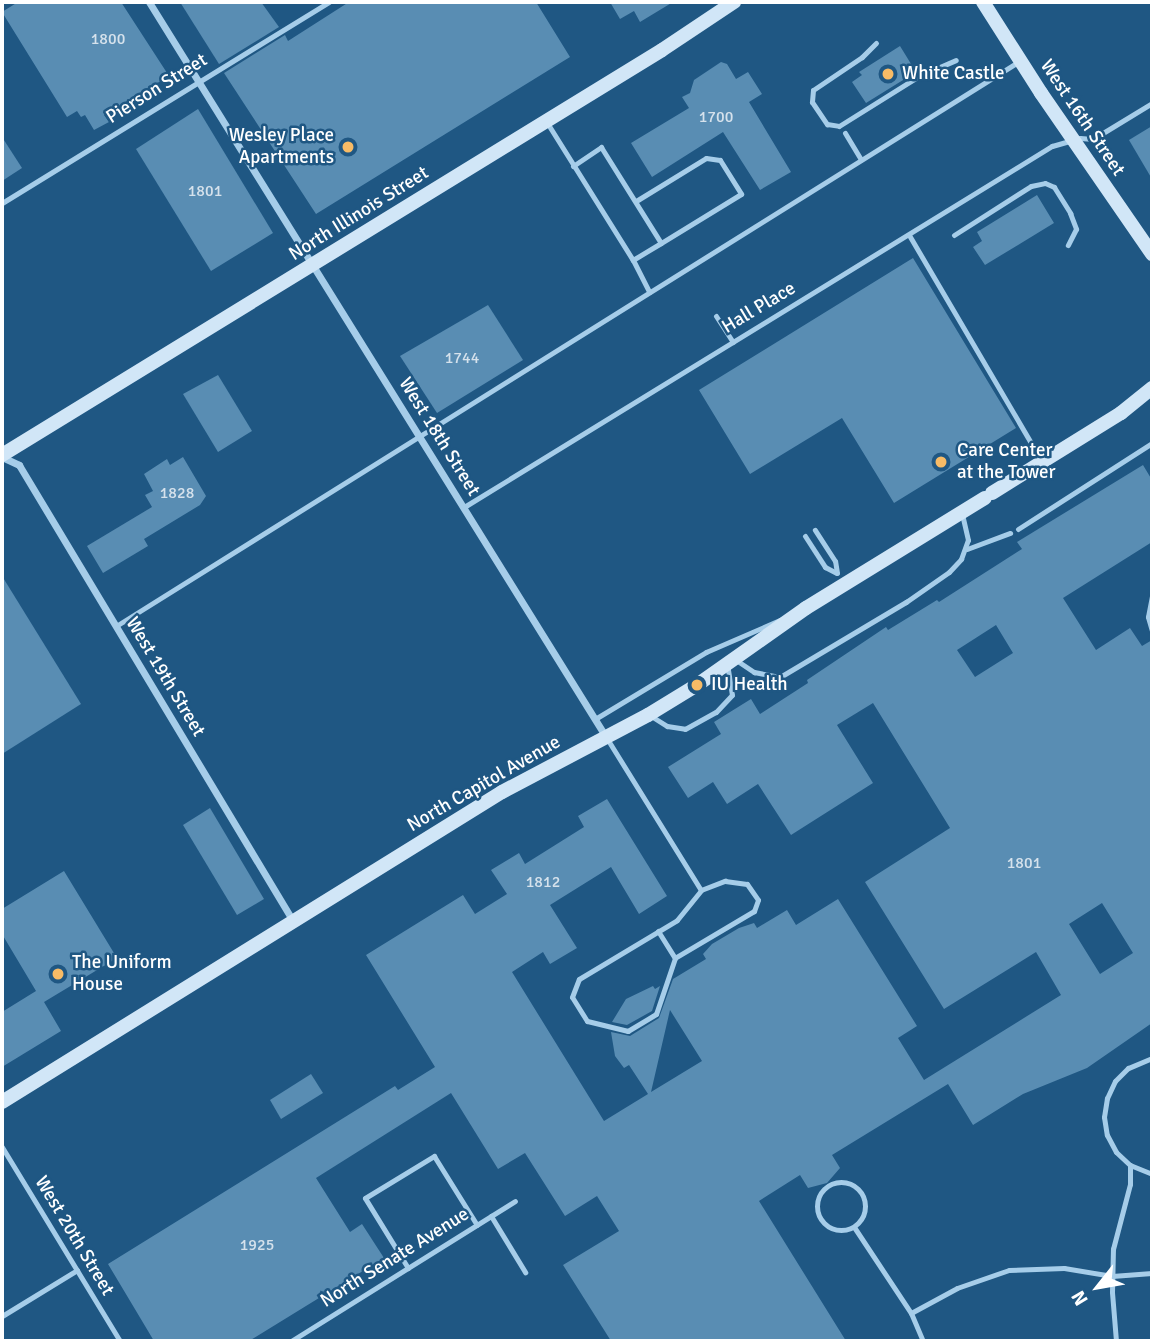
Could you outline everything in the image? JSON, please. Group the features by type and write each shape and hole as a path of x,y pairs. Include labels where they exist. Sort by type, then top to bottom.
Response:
{"main road":[{"name":"North Illinois Street","path":"2,456 734,2"},
{"name":"West 16th Street","path":"983,2 1020,61 1152,254"},
{"name":"North Capitol Avenue","path":"2,1102 502,792 649,715 732,663 841,579 989,496 1151,392"}],"street":[{"name":"West 18th Street","path":"149,2 606,737"},
{"name":"West 19th Street","path":"2,456 19,465 293,921"}],"lane":[{"name":"Pierson Street","path":"2,203 329,2"},
{"path":"876,43 862,57 813,90 812,102 827,124 839,126 919,76 956,60"},
{"path":"116,626 1020,61"},
{"name":"Hall Place","path":"464,508 1052,146 1073,140 1093,139 1152,103"},
{"path":"546,121 633,260 649,292"},
{"path":"845,133 861,160"},
{"path":"573,166 601,147 661,243"},
{"path":"633,260 741,194 720,160 706,158 635,201"},
{"path":"954,235 1031,187 1045,183 1054,187 1070,213 1076,229 1068,245"},
{"path":"909,234 1043,463"},
{"path":"927,281 934,277"},
{"path":"716,316 733,342"},
{"path":"1018,528 1152,443"},
{"path":"962,512 968,540 967,549"},
{"path":"815,530 835,561 841,579"},
{"path":"649,715 667,726 685,729 716,712 732,695 732,663 754,673 780,677 906,603 949,572 967,549 1010,533"},
{"path":"805,536 825,567 841,579"},
{"path":"1152,596 1148,617 1152,631"},
{"path":"595,719 706,652 806,608"},
{"name":"West 18th Street","path":"606,737 701,890"},
{"path":"725,881 747,884 758,900 754,911 675,958 656,1014 628,1031 587,1021 572,997 579,979 677,920 701,890 725,881"},
{"path":"658,931 675,958"},
{"path":"1152,1058 1128,1068 1115,1081 1107,1098 1104,1117 1107,1135 1116,1152 1130,1165 1152,1174"},
{"name":"West 20th Street","path":"2,1147 120,1341"},
{"path":"408,1268 365,1198 434,1156 477,1225"},
{"path":"1116,1341 1113,1249 1130,1184 1130,1165"},
{"path":"848,1182 864,1199 864,1215 854,1227 846,1230 830,1228 819,1217 817,1210 820,1194 832,1183 848,1182"},
{"name":"North Senate Avenue","path":"291,1341 515,1201"},
{"path":"491,1216 525,1272"},
{"path":"854,1227 911,1313 923,1341"},
{"path":"911,1313 957,1288 1009,1270 1063,1268 1112,1276 1152,1273 1152,1327"},
{"path":"2,1316 77,1270"}],"building":[{"path":"18,2 121,2 169,76 104,115 109,122 94,130 85,115 81,117 77,111 67,117 2,12"},
{"path":"180,2 261,2 279,27 219,64"},
{"name":"Wesley Place Apartments","path":"349,2 536,2 570,57 316,214 224,73 285,35 288,41"},
{"path":"610,2 673,2 640,22 634,11 620,19"},
{"name":"White Castle","path":"900,46 916,72 866,103 852,82 862,75 859,72"},
{"path":"721,62 727,64 736,79 748,72 762,94 749,102 791,172 760,190 723,132 652,177 631,143 689,108 682,97 690,93 694,80"},
{"path":"198,109 273,233 211,271 136,149"},
{"path":"1152,126 1152,179 1129,140"},
{"path":"2,137 22,168 2,181"},
{"path":"1037,195 1054,223 985,265 973,247 982,241 977,232"},
{"path":"913,258 1016,428 894,503 842,418 750,474 699,390"},
{"path":"488,305 523,360 437,413 400,356"},
{"path":"218,375 252,431 218,452 183,394"},
{"path":"183,457 206,496 200,505 144,539 148,546 103,573 87,546 152,507 145,495 153,491 144,474 167,459 170,465"},
{"path":"1143,465 1152,480 1152,542 1063,598 1096,650 1130,628 1142,646 1152,640 1152,1023 1087,1068 1023,1094 973,1125 948,1084 832,1155 840,1168 827,1183 808,1188 800,1175 759,1201 846,1341 611,1341 563,1265 619,1231 597,1196 565,1216 525,1153 498,1169 451,1093 316,1178 350,1232 362,1224 384,1258 249,1341 154,1341 108,1264 395,1086 398,1090 435,1067 366,955 463,895 475,914 507,894 491,870 519,853 525,864 584,827 578,816 607,799 667,896 639,914 611,867 550,905 577,948 550,964 543,952 512,972 604,1121 648,1094 629,1065 624,1068 615,1056 611,1032 630,1036 659,1018 673,979 706,959 703,954 712,944 739,928 754,923 757,928 787,910 796,925 838,899 917,1026 898,1038 924,1080 1061,995 1036,952 944,1009 865,882 950,828 873,703 837,725 873,783 791,835 758,784 727,804 713,782 688,798 668,767 721,734 714,722 751,699 760,714 886,627 888,630 937,600 939,602 1022,549 1017,542","holes":["996,625 1013,653 975,677 957,650","1102,903 1133,953 1100,974 1069,924","670,1010 702,1061 651,1092"]},
{"path":"2,576 81,704 2,754"},
{"path":"210,808 264,899 237,915 183,825"},
{"name":"The Uniform House","path":"64,871 117,958 44,1002 61,1031 2,1067 2,1012 36,991 2,934 2,909"},
{"path":"653,986 655,989 660,986 652,1011 627,1025 612,1022 626,999"},
{"path":"311,1074 323,1093 281,1119 270,1100"}],"place":[{"name":"White Castle","path":"888,74"},
{"name":"Wesley Place Apartments","path":"348,147"},
{"name":"Care Center at the Tower","path":"941,462"},
{"name":"IU Health","path":"697,685"},
{"name":"The Uniform House","path":"58,974"}]}
